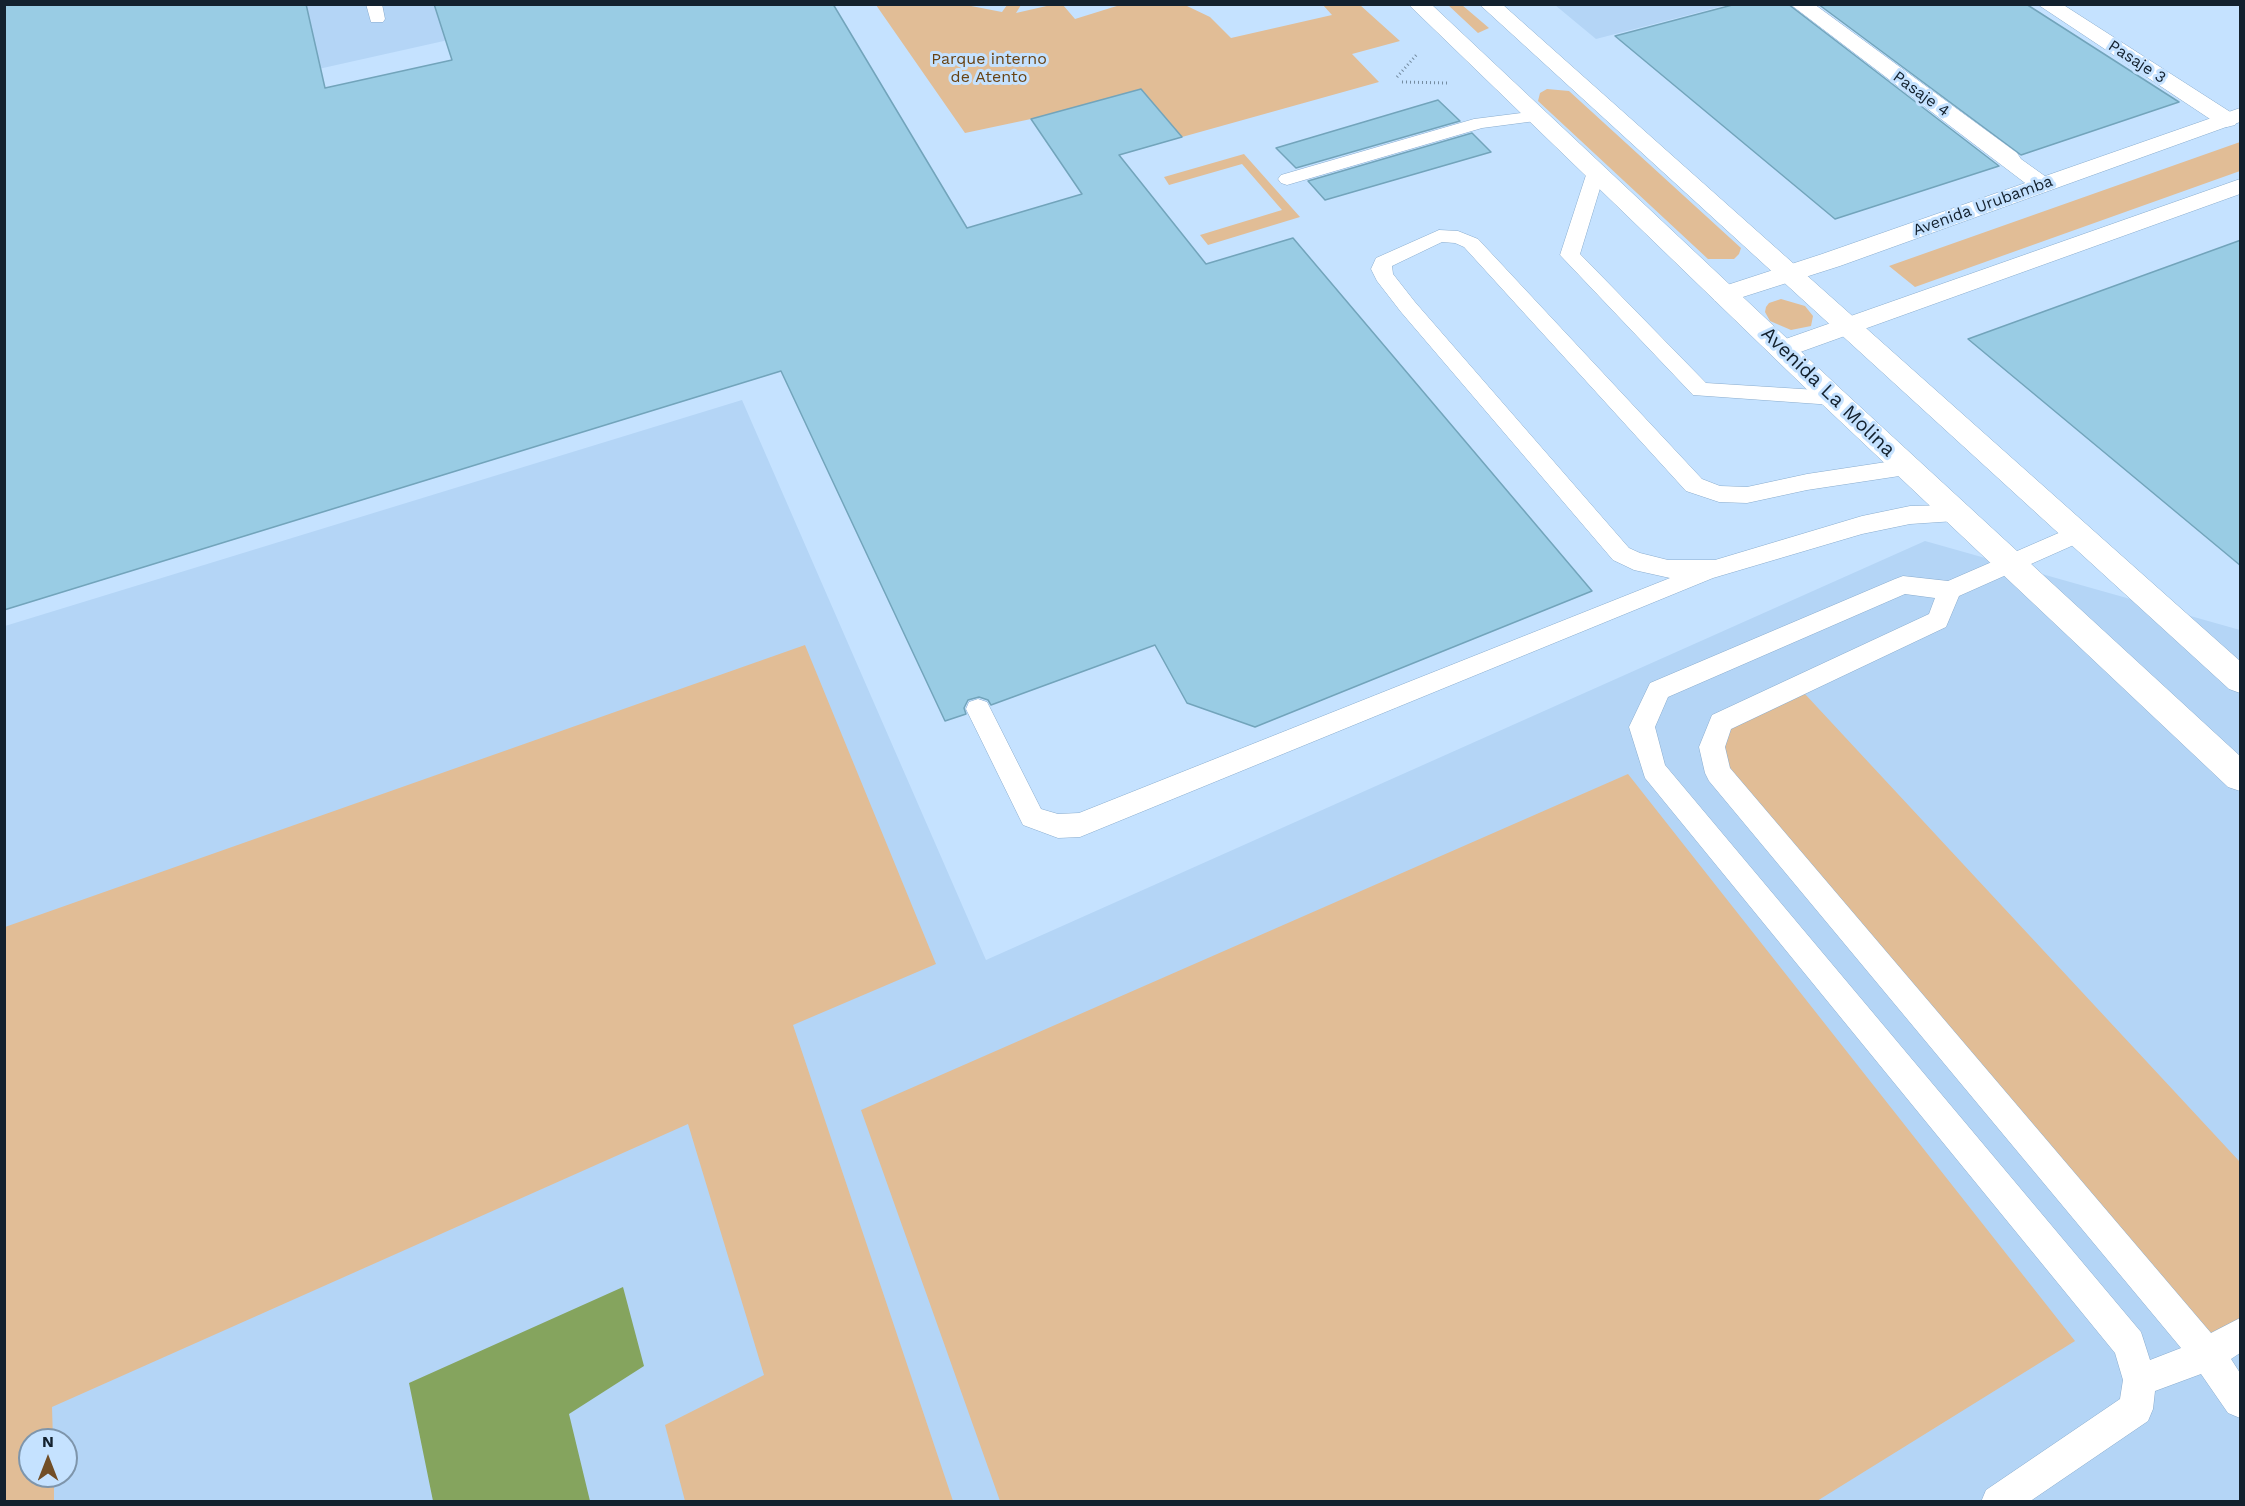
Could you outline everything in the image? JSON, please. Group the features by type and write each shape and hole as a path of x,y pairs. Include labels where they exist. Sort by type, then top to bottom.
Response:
{"main road":[{"name":"Avenida La Molina","path":"1418,4 1497,56 1537,116 1906,467 2241,777"},
{"path":"1489,4 2241,680"},
{"name":"Pasaje 4","path":"1800,4 2041,184"},
{"name":"Pasaje 3","path":"2047,4 2234,118"},
{"path":"1497,56 1535,45"},
{"name":"Avenida Urubamba","path":"1724,295 1832,260 2041,184 2234,118"},
{"path":"1784,349 2241,186"}],"lane":[{"path":"1287,179 1480,123 1537,116"},
{"path":"1596,172 1570,255 1700,390 1833,398"},
{"path":"1715,569 1668,569 1634,561 1621,554 1408,307 1384,276 1381,269 1383,262 1439,236 1458,237 1471,243 1694,485 1719,494 1747,495 1807,482 1906,467"},
{"path":"978,709 1032,817 1058,826 1080,825 1715,569 1862,525 1910,514 1955,513"},
{"path":"1998,1502 2136,1409 2140,1380 2129,1344 1654,770 1642,727 1659,690 1903,585 1950,590 2077,534"},
{"path":"1950,590 1938,620 1721,722 1712,747 1718,773 2208,1354 2241,1401"},
{"path":"2140,1380 2208,1354 2241,1334"}],"shaded area":[{"path":"4,5 605,5 5,139"},
{"path":"1555,5 1727,5 1596,39"},
{"path":"742,400 986,960 1925,541 2240,630 2240,1501 5,1502 5,626"},
{"path":"623,1287 644,1366 569,1414 590,1501 433,1501 409,1383"}],"green space":[{"name":"Parque interno de Atento","path":"876,5 966,5 1002,12 1007,5 1021,5 1016,13 1051,5 1063,5 1075,19 1120,5 1178,5 1187,6 1210,17 1231,38 1332,15 1323,5 1360,5 1400,41 1352,54 1379,82 1182,137 1141,89 1031,119 965,133"},
{"path":"1448,5 1462,5 1489,28 1478,33"},
{"path":"1547,89 1569,91 1741,248 1739,254 1734,259 1708,259 1538,101 1540,93"},
{"path":"2240,142 2240,171 1915,287 1889,266"},
{"path":"1244,154 1300,217 1208,245 1200,235 1282,210 1242,164 1169,185 1164,177"},
{"path":"1781,299 1805,306 1813,316 1811,326 1791,330 1770,321 1765,312 1766,307 1769,303"},
{"path":"805,645 936,964 793,1025 953,1501 685,1501 665,1425 764,1375 688,1124 52,1407 53,1428 18,1428 18,1488 54,1488 54,1501 5,1501 5,927"},
{"path":"1805,694 2240,1162 2240,1323 2198,1356 1716,769 1725,731"},
{"path":"1628,774 2075,1341 1817,1501 1000,1501 861,1110"}],"building":[{"path":"4,4 306,4 325,88 452,60 434,4 833,4 967,228 1082,194 1031,119 1141,89 1182,137 1119,155 1206,264 1293,238 1592,591 1255,727 1187,703 1155,645 991,705 988,700 979,697 968,700 964,708 966,714 945,721 781,371 4,610"},
{"path":"1736,4 1788,4 1999,166 1835,219 1615,36"},
{"path":"1818,4 2026,4 2179,102 2021,155"},
{"path":"1438,100 1460,121 1296,168 1276,148"},
{"path":"1472,133 1491,152 1325,200 1308,181"},
{"path":"2241,240 2241,566 1968,339"}]}
